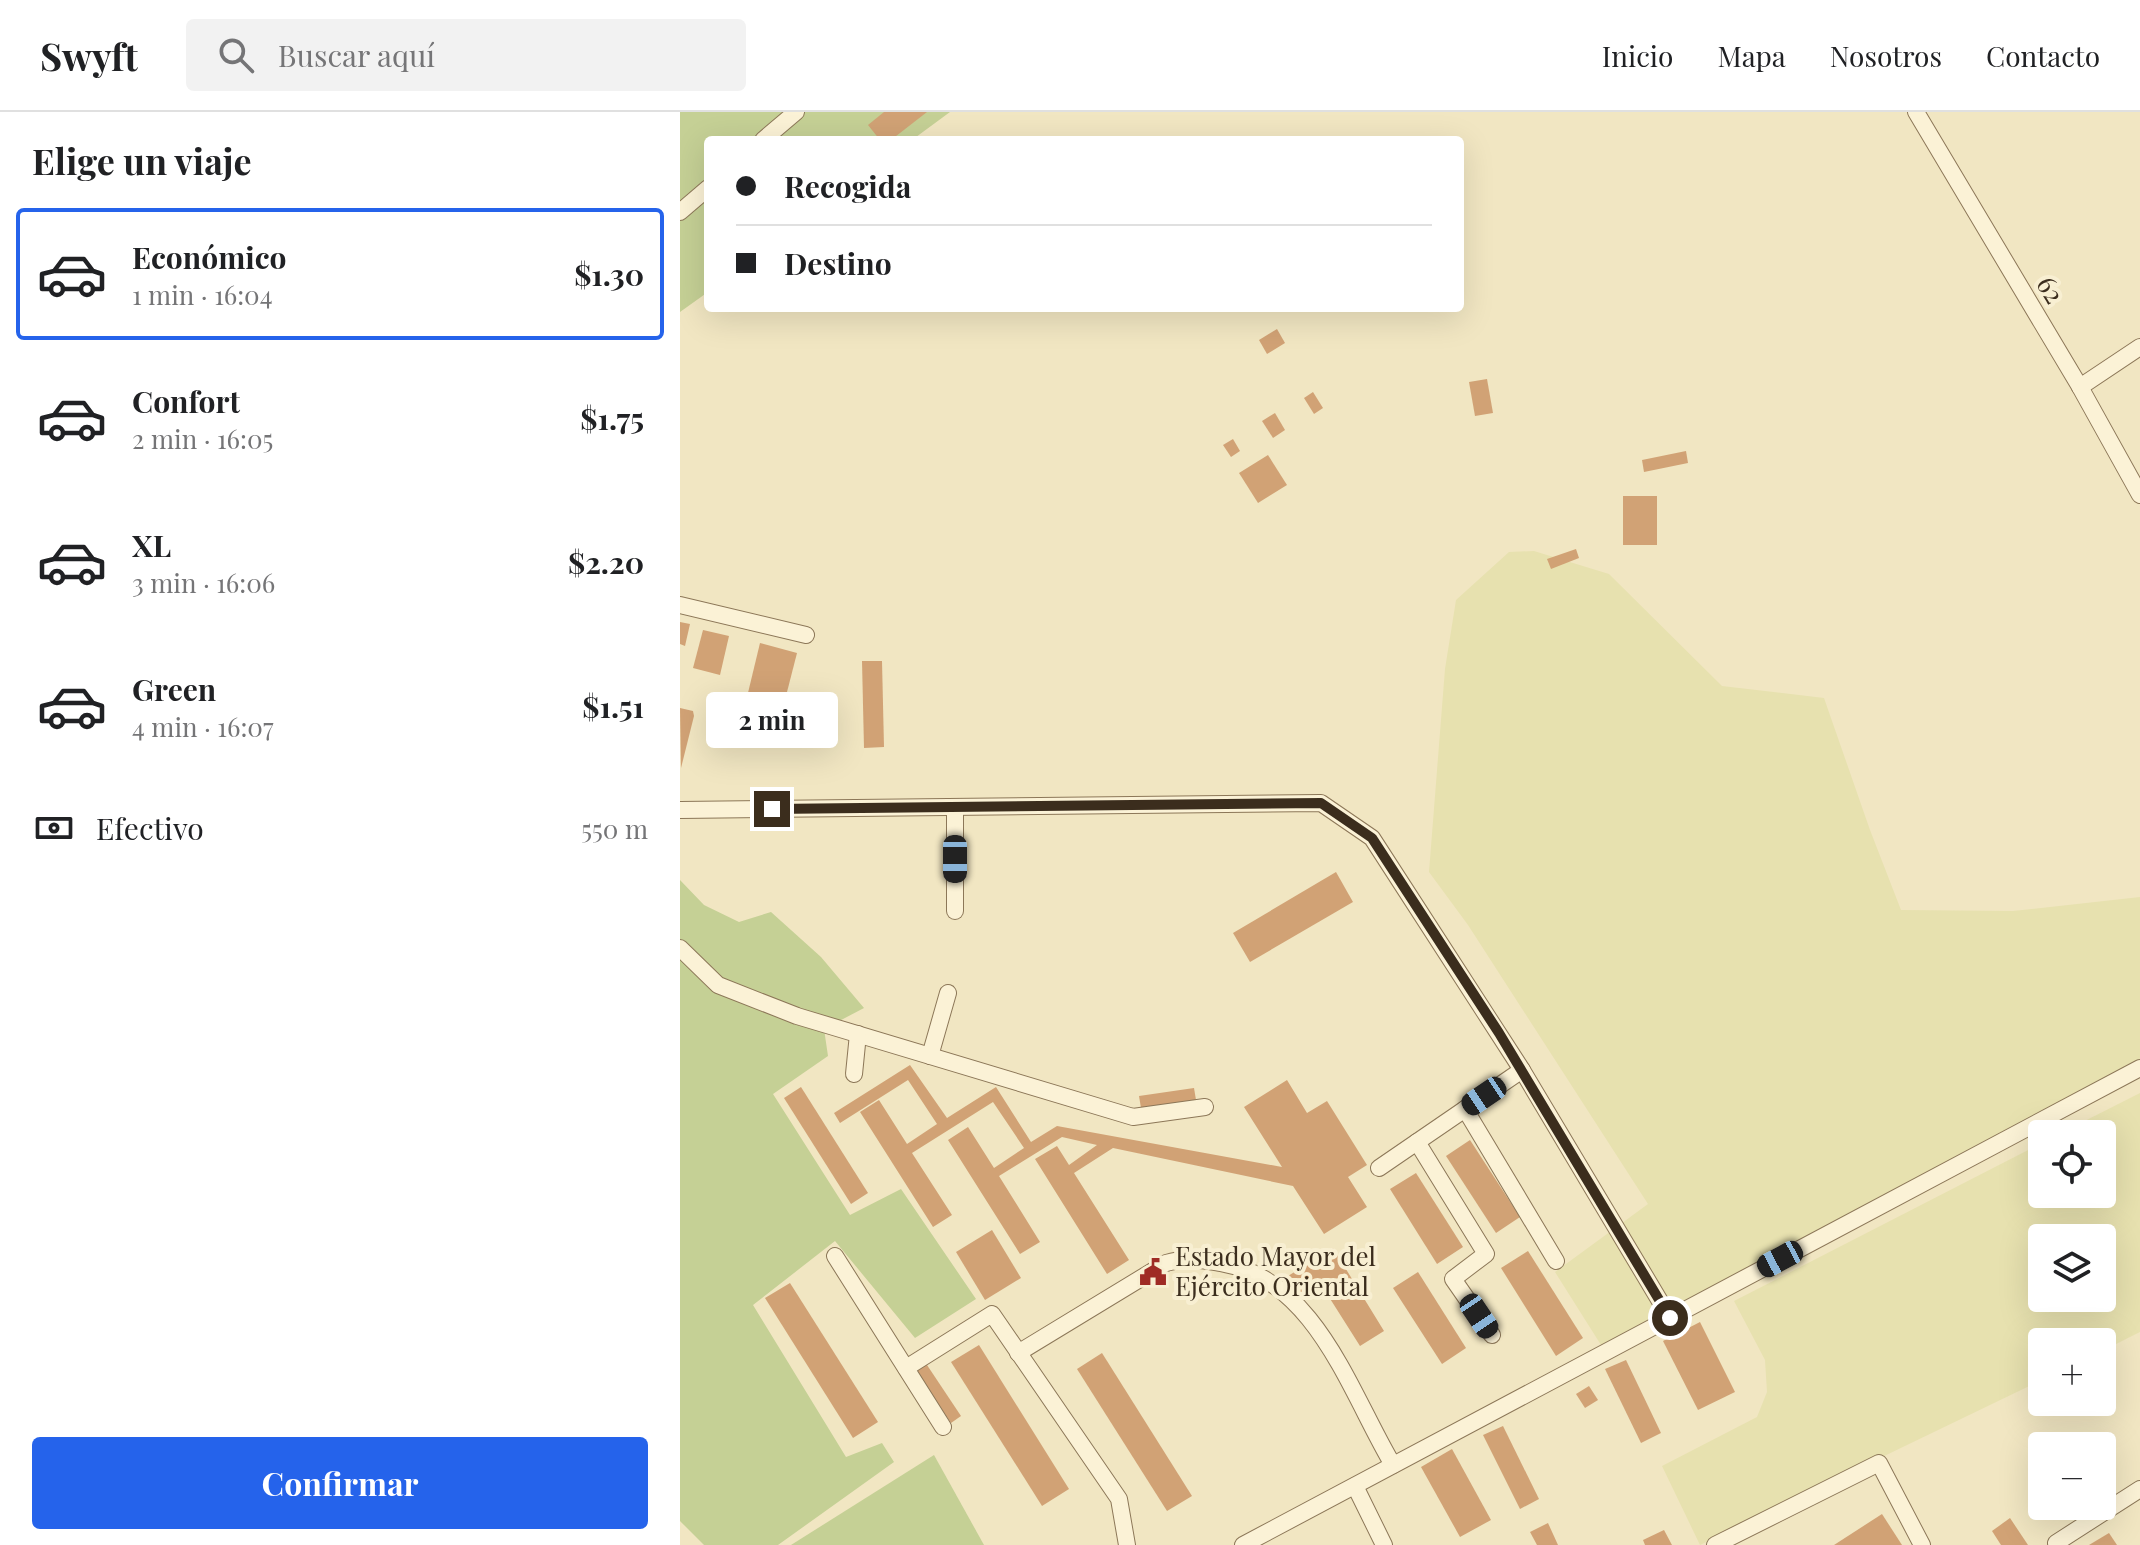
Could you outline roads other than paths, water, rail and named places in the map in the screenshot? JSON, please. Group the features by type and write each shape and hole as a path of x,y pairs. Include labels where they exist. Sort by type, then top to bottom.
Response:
{"street":[{"path":"768,136 796,112"},
{"name":"62","path":"1916,112 2080,387 2140,495"},
{"path":"680,212 704,191"},
{"path":"2080,387 2140,347"},
{"path":"680,605 806,635"},
{"path":"680,810 1321,803 1372,838 1522,1070 1670,1318"},
{"path":"955,807 955,911"},
{"path":"680,948 718,985 797,1016 1133,1117 1205,1107"},
{"path":"930,1056 948,993"},
{"path":"854,1074 858,1034"},
{"path":"1243,1545 2140,1068"},
{"path":"1379,1168 1522,1070"},
{"path":"1465,1109 1556,1261"},
{"path":"1417,1142 1486,1254 1453,1279 1492,1335"},
{"path":"835,1256 943,1427"},
{"path":"1018,1353 1166,1263 1182,1258 1229,1264 1267,1281 1315,1325 1327,1340 1370,1427 1393,1465"},
{"path":"906,1368 992,1314 1119,1499 1127,1545"},
{"path":"1715,1545 1879,1463 1922,1545"},
{"path":"1355,1486 1384,1545"},
{"path":"2056,1543 2140,1489"}],"place":[{"name":"Estado Mayor del Ejército Oriental","path":"1153,1272"}]}
